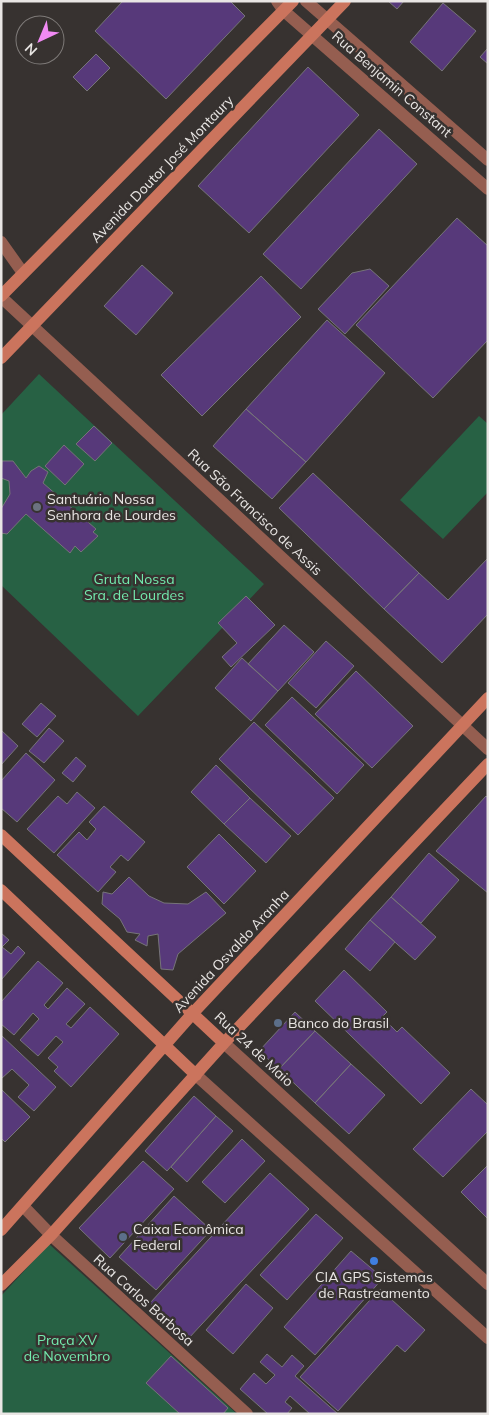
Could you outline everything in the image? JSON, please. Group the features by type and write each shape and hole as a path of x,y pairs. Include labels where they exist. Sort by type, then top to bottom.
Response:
{"street":[{"name":"Rua Benjamin Constant","path":"306,1 488,160"},
{"name":"Avenida Doutor José Montaury","path":"1,358 345,1"},
{"name":"Rua Benjamin Constant","path":"285,4 313,35 488,189"},
{"name":"Avenida Doutor José Montaury","path":"1,297 285,4"},
{"path":"1,242 23,273"},
{"name":"Rua São Francisco de Assis","path":"1,297 488,749"},
{"name":"Avenida Osvaldo Aranha","path":"1,1230 193,1013 488,698"},
{"path":"1,1285 51,1235 224,1042 488,764"},
{"name":"Rua 24 de Maio","path":"1,834 488,1284"},
{"path":"1,890 166,1044 196,1075 488,1338"},
{"name":"Rua Carlos Barbosa","path":"23,1206 51,1235 247,1414"}],"green space":[{"name":"Gruta Nossa Sra. de Lourdes","path":"39,374 264,584 138,716 1,585 1,415"},
{"path":"479,416 488,424 488,492 443,539 400,500"},
{"name":"Praça XV de Novembro","path":"49,1244 237,1414 1,1414 1,1296"}],"building":[{"path":"123,1 230,1 245,16 166,99 95,31"},
{"path":"388,1 404,1 397,9"},
{"path":"443,3 476,31 442,71 410,42"},
{"path":"488,48 488,64 480,57"},
{"path":"96,54 110,68 87,91 73,77"},
{"path":"308,67 359,115 249,233 198,186"},
{"path":"379,129 417,164 301,289 263,254"},
{"path":"457,218 488,246 488,340 433,398 356,325"},
{"path":"142,265 173,293 136,335 104,306"},
{"path":"370,269 389,286 345,334 318,309 352,273"},
{"path":"261,276 301,317 202,416 161,375"},
{"path":"327,320 385,373 306,462 246,409"},
{"path":"246,409 306,462 272,499 213,446"},
{"path":"94,426 112,443 95,461 76,444"},
{"path":"64,445 84,464 65,485 45,466"},
{"name":"Santuário Nossa Senhora de Lourdes","path":"2,461 13,461 26,478 31,471 39,466 48,472 43,483 96,529 93,532 98,536 81,552 75,546 70,553 26,514 7,534 1,533 1,509 10,494 9,481 1,478"},
{"path":"313,473 419,573 384,609 279,508"},
{"path":"488,558 488,614 442,663 384,609 419,573 448,600"},
{"path":"246,596 275,625 231,667 222,657 237,643 218,623"},
{"path":"284,625 314,652 278,691 248,664"},
{"path":"326,641 354,666 316,708 288,683"},
{"path":"242,658 278,691 251,721 215,688"},
{"path":"356,671 413,726 372,768 315,714"},
{"path":"292,697 364,765 337,794 265,725"},
{"path":"41,703 56,716 37,737 22,724"},
{"path":"254,722 334,798 298,835 219,759"},
{"path":"49,728 64,741 44,763 29,751"},
{"path":"1,730 18,746 1,765"},
{"path":"26,753 55,780 17,822 1,808 1,781"},
{"path":"76,757 86,766 73,782 62,773"},
{"path":"216,765 250,798 224,824 191,792"},
{"path":"77,792 95,808 54,853 27,829 58,796 67,804"},
{"path":"486,796 488,798 488,893 436,851"},
{"path":"250,798 291,836 266,863 224,824"},
{"path":"104,806 145,842 128,861 121,855 110,867 116,872 98,892 57,855 79,832 87,840 96,829 89,822"},
{"path":"219,834 256,871 224,904 187,867"},
{"path":"429,853 459,880 421,923 391,897"},
{"path":"129,877 149,896 164,903 188,904 206,892 226,913 178,954 173,970 161,969 158,934 148,936 147,946 135,940 140,934 127,932 120,919 102,904 103,892 112,894"},
{"path":"391,897 436,937 415,960 370,920"},
{"path":"370,920 395,942 370,971 345,949"},
{"path":"1,933 9,940 2,947 11,954 18,946 25,953 1,980"},
{"path":"38,961 63,983 44,1005 48,1009 67,988 85,1004 66,1024 71,1028 90,1007 119,1034 71,1087 54,1071 58,1067 48,1058 63,1042 56,1036 38,1056 20,1040 39,1019 33,1013 14,1035 1,1024 1,1002"},
{"path":"344,970 387,1012 382,1017 397,1032 402,1027 450,1073 421,1104 315,1001"},
{"path":"295,1012 315,1031 279,1069 259,1051"},
{"path":"315,1031 351,1064 315,1103 279,1069"},
{"path":"1,1035 56,1087 34,1111 18,1097 29,1085 12,1069 1,1079"},
{"path":"351,1064 385,1095 349,1134 315,1103"},
{"path":"1,1089 30,1117 5,1142 1,1138"},
{"path":"471,1089 488,1105 488,1131 443,1177 413,1149"},
{"path":"194,1096 216,1116 167,1171 145,1151"},
{"path":"216,1116 233,1131 187,1182 171,1167"},
{"path":"242,1139 265,1161 225,1203 202,1182"},
{"path":"143,1161 174,1189 110,1258 79,1228"},
{"path":"488,1165 488,1219 461,1192"},
{"path":"270,1173 309,1209 188,1339 150,1303"},
{"path":"174,1196 211,1230 156,1290 119,1257"},
{"path":"316,1214 343,1238 287,1300 260,1275"},
{"path":"351,1251 383,1278 315,1355 284,1327"},
{"path":"246,1284 273,1308 233,1354 206,1330"},
{"path":"380,1289 425,1330 405,1352 397,1345 338,1411 300,1377"},
{"path":"267,1354 282,1367 292,1355 304,1366 295,1376 338,1414 310,1414 290,1396 285,1402 292,1408 287,1414 268,1414 240,1389 254,1373 266,1384 275,1375 260,1362"},
{"path":"171,1356 228,1408 223,1414 180,1414 146,1383"}],"place":[{"name":"Santuário Nossa Senhora de Lourdes","path":"37,507"},
{"name":"Banco do Brasil","path":"278,1023"},
{"name":"Caixa Econômica Federal","path":"123,1237"},
{"name":"CIA GPS Sistemas de Rastreamento","path":"374,1261"}]}
